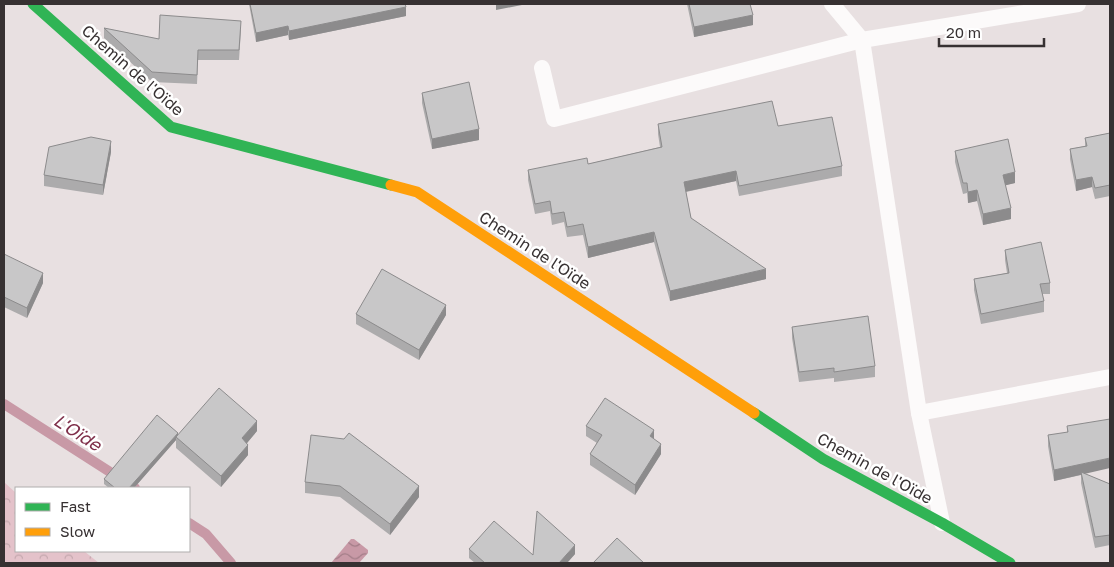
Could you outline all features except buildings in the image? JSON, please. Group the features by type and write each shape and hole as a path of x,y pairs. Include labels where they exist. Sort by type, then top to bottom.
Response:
{"street":[{"name":"Chemin de l'Oïde","path":"33,4 171,127 417,192 823,459 1010,563"}],"lane":[{"path":"832,4 862,40 919,413 942,524"},
{"path":"542,68 554,119 862,40 1078,4"},
{"path":"919,413 1110,377"}],"green space":[{"path":"4,482 15,492 15,552 85,552 99,563 4,563"}],"water":[{"path":"351,539 354,539 368,550 368,553 359,563 331,563"}],"waterway":[{"name":"L'Oïde","path":"4,404 133,487"},
{"name":"L'Oïde","path":"190,524 206,534 231,563"}],"traffic: fast":[{"path":"33,4 171,127 391,185"},
{"path":"754,413 823,459 942,523 1010,563"}],"traffic: slow":[{"path":"391,185 417,192 754,413"}]}
